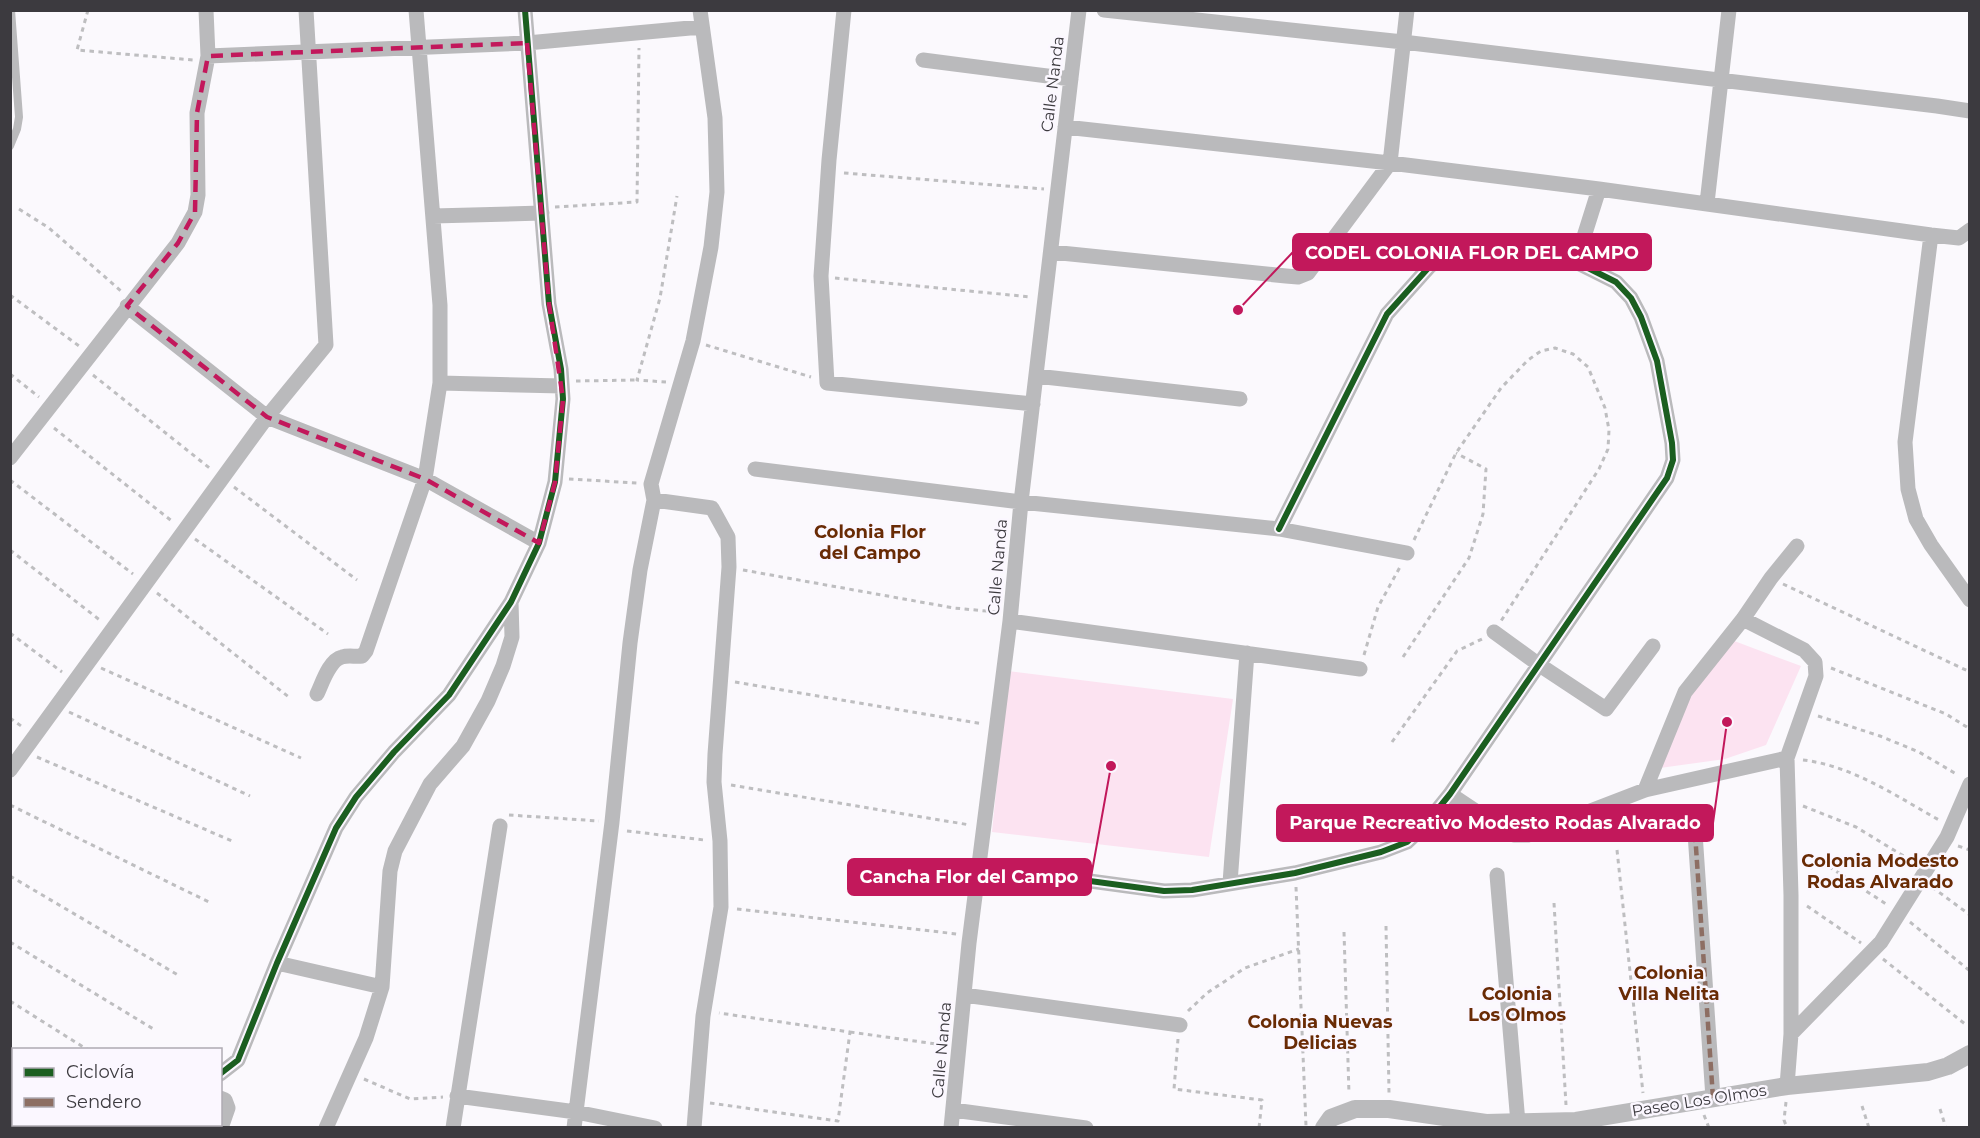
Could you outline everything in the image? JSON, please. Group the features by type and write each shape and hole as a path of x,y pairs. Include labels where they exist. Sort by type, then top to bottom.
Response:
{"street":[{"path":"10,458 178,243 195,212 199,167 196,113 208,59 206,10"},
{"path":"10,770 267,417 326,345 306,10"},
{"path":"317,694 337,659 362,656 366,651 425,479 440,383 440,305 416,10"},
{"path":"222,1073 238,1060 277,963 336,828 356,797 394,752 449,695 511,602 539,543 555,478 563,399 549,304 525,10"},
{"path":"574,1128 611,825 630,643 640,570 654,500 651,484 693,341 711,247 717,192 715,118 700,10"},
{"path":"844,10 828,171 821,276 827,383 1032,404"},
{"name":"Calle Nanda","path":"951,1128 970,935 1010,617 1032,404 1079,10"},
{"path":"1104,10 1403,42 1970,111"},
{"path":"1051,252 1298,277 1308,273 1390,163 1407,10"},
{"path":"1707,203 1729,10"},
{"path":"208,59 310,52 527,43 701,27"},
{"path":"923,60 1071,79"},
{"path":"1065,127 1599,189 1931,235 1959,238 1970,230"},
{"path":"1576,262 1599,189"},
{"path":"433,216 541,210"},
{"path":"1931,235 1905,442 1908,489 1916,519 1931,545 1970,600"},
{"path":"979,866 1164,891 1192,890 1295,873 1381,852 1407,842 1425,825 1450,794 1667,478 1673,460 1672,443 1657,361 1641,317 1631,298 1616,282 1576,262 1532,251 1482,248 1452,252 1430,266 1387,314 1279,528"},
{"path":"129,303 267,417 425,479 539,543"},
{"path":"1036,376 1240,399"},
{"path":"440,383 562,384"},
{"path":"754,469 1021,502 1279,528 1407,553"},
{"path":"654,500 712,508 728,537 729,567 714,782 720,841 722,907 704,1011 694,1128"},
{"path":"1645,790 1685,692 1797,546"},
{"path":"326,1128 366,1038 382,987 390,871 395,851 430,784 463,746 488,701 512,637 511,602"},
{"path":"1010,617 1360,669"},
{"path":"1743,619 1804,650 1815,662 1816,676 1787,758 1791,1034 1787,1086"},
{"path":"1494,632 1606,709 1653,646"},
{"path":"1230,883 1247,653"},
{"path":"1450,794 1504,830 1514,835 1528,835 1645,790 1787,758"},
{"path":"1791,1034 1881,942 1947,837 1952,827 1964,780"},
{"path":"453,1128 500,826"},
{"path":"1695,833 1713,1098"},
{"path":"1497,875 1518,1123"},
{"path":"277,963 382,987"},
{"path":"964,995 1180,1024"},
{"name":"Paseo Los Olmos","path":"1324,1128 1331,1118 1355,1109 1389,1109 1484,1125 1593,1123 1645,1109 1787,1086 1928,1072 1948,1066 1970,1054"},
{"path":"457,1096 576,1112 655,1128"},
{"path":"222,1099 225,1100 228,1108 222,1125"},
{"path":"953,1110 1086,1128"}],"lane":[{"path":"10,146 18,123 14,96 12,10"}],"path":[{"path":"88,10 77,50 208,59"},
{"path":"541,210 637,202 640,32"},
{"path":"828,171 1058,190"},
{"path":"637,380 660,298 677,196"},
{"path":"19,209 49,228 129,303"},
{"path":"821,276 1045,298"},
{"path":"10,295 223,478 357,580"},
{"path":"693,341 827,383"},
{"path":"1360,669 1378,607 1456,453 1501,388 1528,360 1541,351 1555,348 1573,354 1588,366 1605,408 1609,430 1608,449 1599,470 1494,632 1457,651 1392,742"},
{"path":"10,374 46,412 184,531 328,634"},
{"path":"562,384 637,380 680,382"},
{"path":"1403,657 1469,558 1483,514 1486,469 1456,453"},
{"path":"555,478 651,484"},
{"path":"10,480 290,698"},
{"path":"10,550 112,630"},
{"path":"729,567 1010,617"},
{"path":"1771,578 1970,672"},
{"path":"10,633 75,682"},
{"path":"1815,662 1946,714 1970,729"},
{"path":"88,663 301,758"},
{"path":"720,679 996,726"},
{"path":"57,706 250,796"},
{"path":"1804,711 1880,736 1919,752 1964,780"},
{"path":"24,752 232,841"},
{"path":"1787,758 1825,762 1868,780 1952,827"},
{"path":"714,782 983,828"},
{"path":"1788,800 1856,827 1924,874 1970,915"},
{"path":"10,805 211,903"},
{"path":"500,826 502,818 507,815 611,825 720,841"},
{"path":"1789,848 1819,860 1899,913 1970,971"},
{"path":"1617,850 1645,1109"},
{"path":"1295,873 1306,1128"},
{"path":"10,876 178,975"},
{"path":"1554,903 1567,1122"},
{"path":"722,907 970,935"},
{"path":"1386,926 1389,1109"},
{"path":"1344,932 1349,1111"},
{"path":"10,942 155,1030"},
{"path":"1259,1128 1262,1100 1174,1089 1180,1024 1186,1013 1207,993 1245,968 1299,949"},
{"path":"10,1001 85,1048"},
{"path":"704,1011 959,1047"},
{"path":"696,1101 838,1121 850,1032"},
{"path":"350,1073 410,1099 457,1096"},
{"path":"1787,1086 1784,1120 1787,1128"},
{"path":"1862,1106 1869,1128"},
{"path":"1940,1109 1946,1128"}],"highlighted area":[{"path":"527,43 549,304 563,399 555,482 539,543 425,479 267,417 127,306 178,243 195,212 197,113 208,56"}],"shaded area":[{"path":"1729,639 1801,666 1766,745 1725,759 1660,768 1685,698"},
{"path":"1008,671 1233,699 1209,857 992,832"}],"marked path":[{"path":"1695,833 1713,1098"}],"cycle path":[{"path":"222,1072 238,1060 277,963 336,828 356,797 394,752 449,695 511,602 539,543 555,482 563,399 561,369 549,304 525,10"},
{"path":"979,866 1164,891 1192,890 1295,873 1381,852 1407,842 1425,825 1450,794 1667,478 1673,460 1672,443 1657,361 1641,317 1631,298 1616,282 1576,262 1532,251 1482,247 1452,252 1430,266 1387,314 1279,529"}],"place":[{"name":"CODEL COLONIA FLOR DEL CAMPO","path":"1238,310"},
{"name":"Parque Recreativo Modesto Rodas Alvarado","path":"1727,722"},
{"name":"Cancha Flor del Campo","path":"1111,766"}],"district":[{"name":"Colonia Flor del Campo","path":"870,542"},
{"name":"Colonia Modesto Rodas Alvarado","path":"1880,871"},
{"name":"Colonia Villa Nelita","path":"1669,983"},
{"name":"Colonia Los Olmos","path":"1517,1004"},
{"name":"Colonia Nuevas Delicias","path":"1320,1032"}]}
